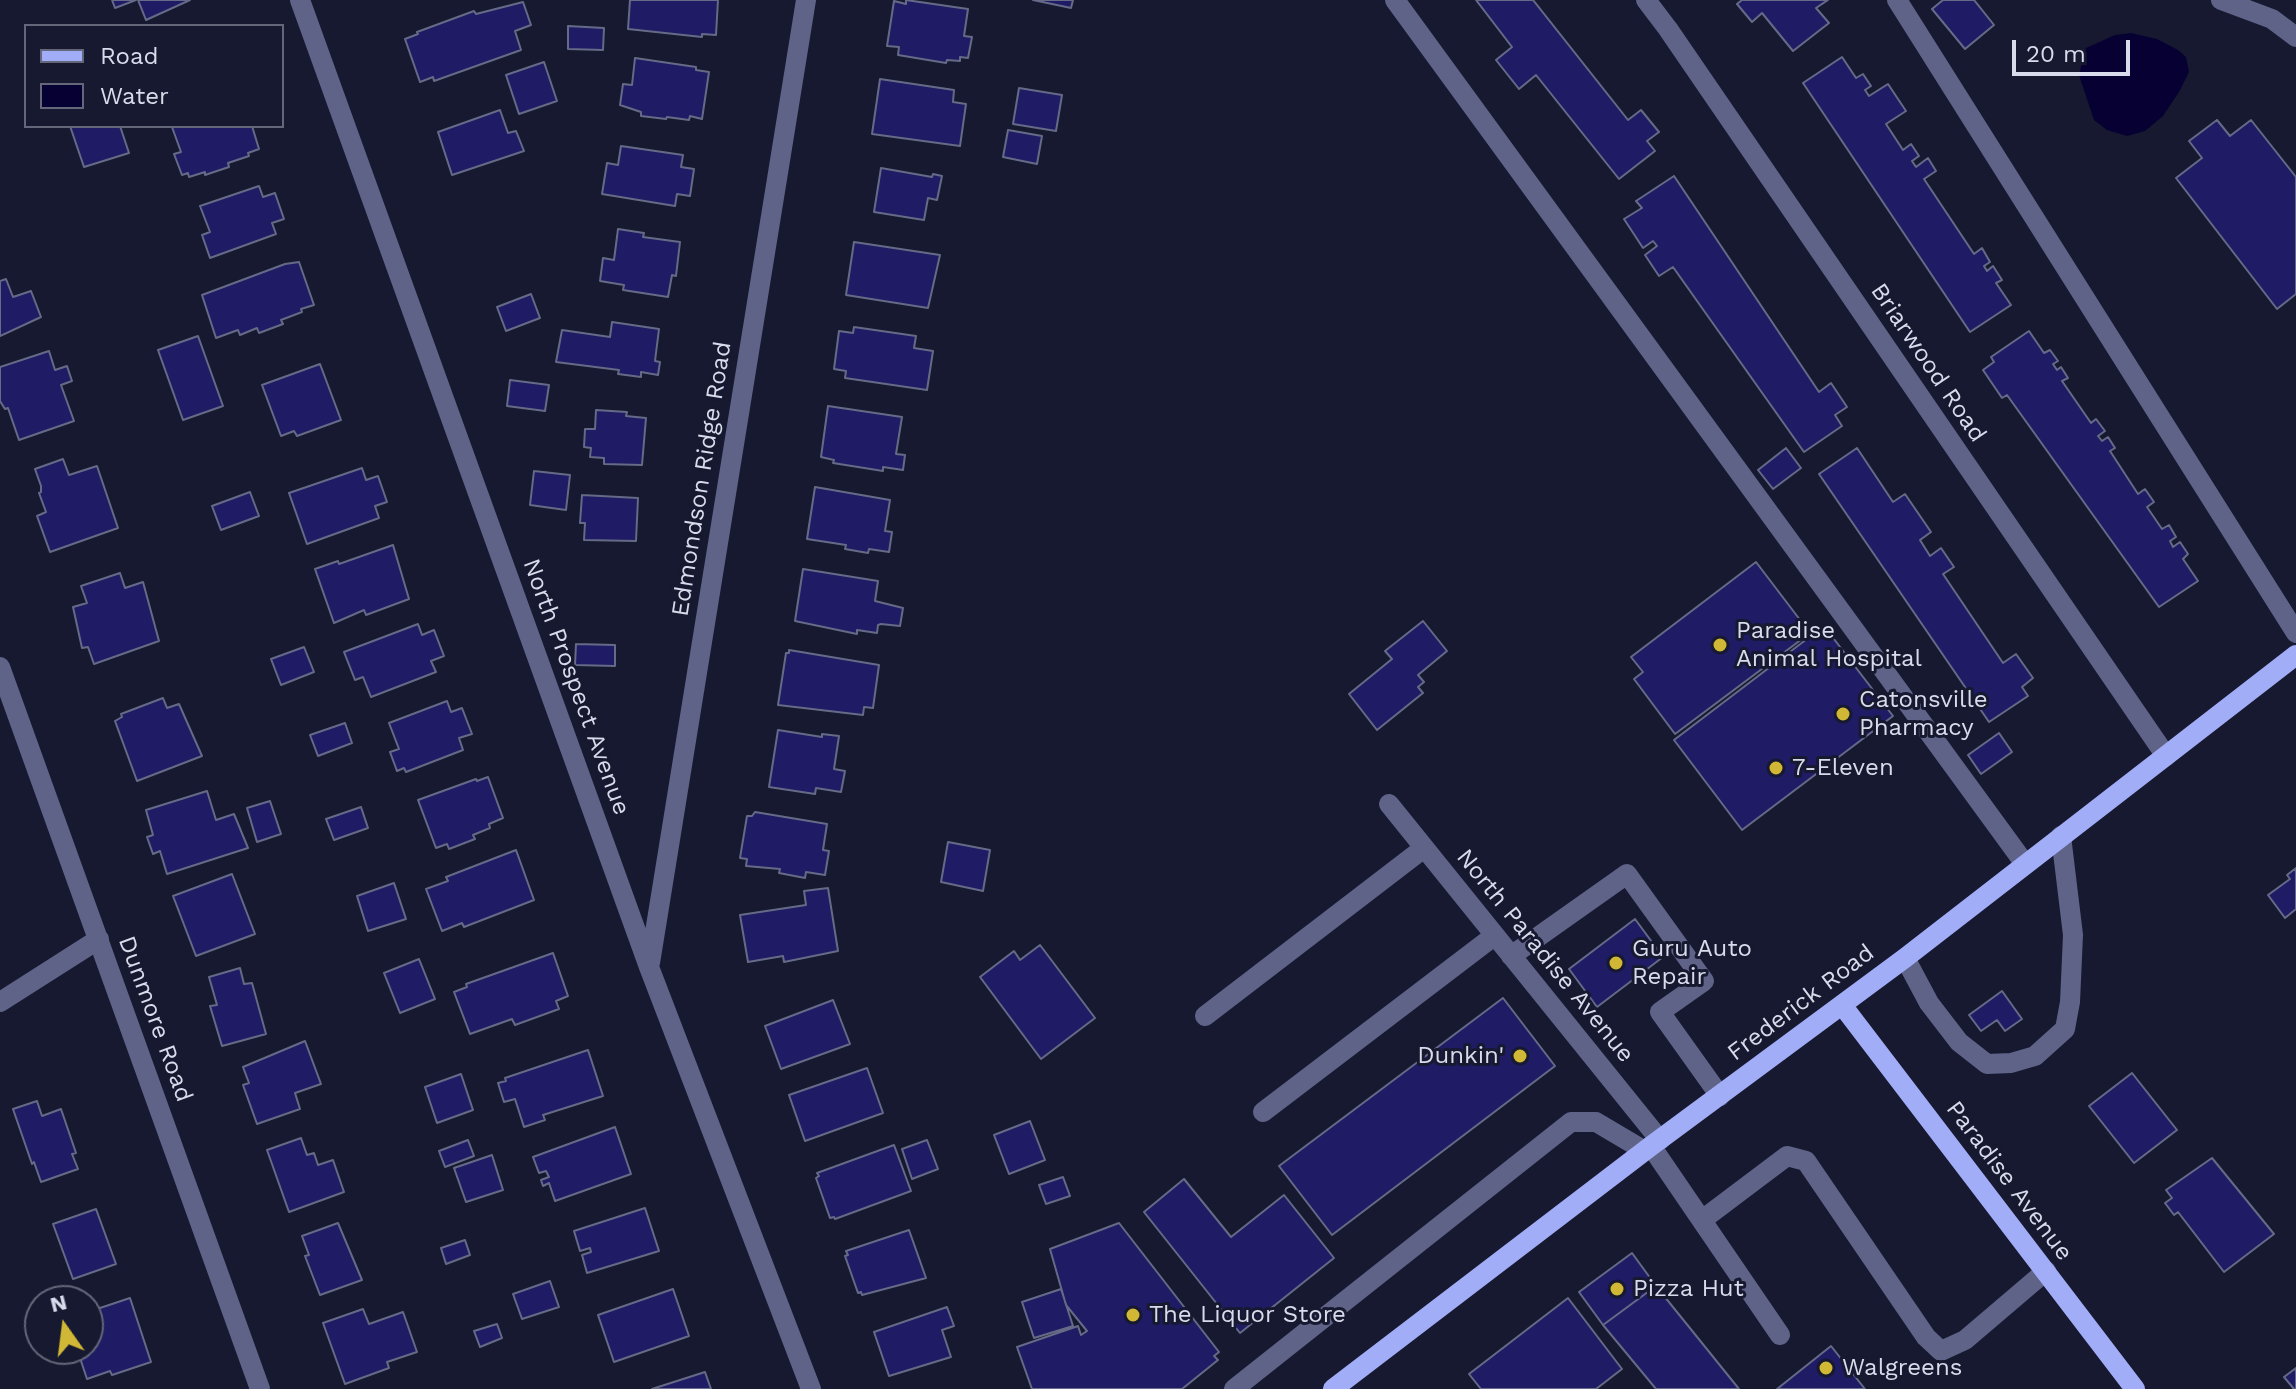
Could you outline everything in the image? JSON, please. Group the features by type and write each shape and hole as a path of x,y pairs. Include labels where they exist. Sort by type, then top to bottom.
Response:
{"main road":[{"name":"Frederick Road","path":"1333,1389 1652,1145 1905,958 2296,655"},
{"name":"Paradise Avenue","path":"1842,1005 2135,1389"}],"street":[{"name":"North Prospect Avenue","path":"300,0 649,967 811,1389"},
{"name":"Edmondson Ridge Road","path":"649,967 806,0"},
{"path":"1395,0 2025,864"},
{"name":"Briarwood Road","path":"1646,0 2166,756"},
{"path":"1897,0 2296,633"},
{"path":"2221,0 2272,19 2296,37"},
{"path":"2272,19 2281,0"},
{"name":"Dunmore Road","path":"0,667 260,1389"},
{"name":"North Paradise Avenue","path":"1389,804 1511,956 1652,1145 1780,1335"},
{"path":"1905,958 1929,1003 1959,1042 1987,1064 2011,1063 2035,1056 2065,1029 2070,1002 2073,935 2061,836"},
{"path":"1205,1016 1424,848"},
{"path":"1511,956 1627,874 1704,981 1660,1012 1720,1096"},
{"path":"1263,1112 1494,936"},
{"path":"0,1002 99,939"},
{"path":"1234,1389 1571,1122 1596,1122 1652,1145"},
{"path":"1702,1220 1787,1156 1806,1161 1926,1337 1941,1351 1965,1340 2046,1271"}],"water":[{"path":"2131,33 2157,39 2178,50 2186,57 2189,72 2163,116 2145,131 2127,136 2107,130 2094,120 2079,75 2086,48 2115,35"}],"building":[{"path":"112,0 136,0 115,8"},
{"path":"138,0 190,0 146,20"},
{"path":"630,0 718,0 716,35 702,34 702,37 628,29"},
{"path":"906,0 968,9 964,36 972,37 968,58 960,57 960,61 947,60 946,63 898,55 899,47 887,46 894,1 906,4"},
{"path":"1033,0 1073,0 1071,8"},
{"path":"1476,0 1533,0 1628,120 1641,110 1659,132 1647,141 1655,151 1619,179 1536,75 1519,89 1496,60 1512,47"},
{"path":"1742,0 1828,0 1816,8 1829,23 1793,51 1762,13 1752,22 1737,4"},
{"path":"1943,0 1974,0 1994,25 1965,49 1932,9"},
{"path":"523,2 531,25 515,31 521,50 434,81 433,77 420,82 405,39 474,11 476,14"},
{"path":"568,26 604,28 603,50 568,49"},
{"path":"1842,57 1856,78 1863,74 1871,86 1865,90 1869,96 1888,84 1906,111 1886,124 1903,150 1911,144 1919,156 1912,161 1916,167 1928,158 1936,171 1924,179 1974,254 1982,248 1990,262 1984,266 1987,271 1993,266 2002,280 1996,283 2011,305 1970,332 1803,83"},
{"path":"635,58 696,67 696,70 709,72 702,119 690,116 689,120 641,116 641,112 620,105 623,84 632,85"},
{"path":"544,62 557,101 519,114 506,75"},
{"path":"880,79 954,90 953,102 966,104 960,146 872,134"},
{"path":"1019,88 1062,95 1056,131 1013,124"},
{"path":"500,110 508,133 516,131 524,151 452,175 438,132"},
{"path":"2217,120 2230,136 2251,120 2296,177 2296,294 2277,309 2176,178 2202,158 2189,141"},
{"path":"71,128 121,128 129,153 84,167"},
{"path":"172,128 253,128 259,149 228,163 229,167 189,177 188,173 182,175 174,154 181,152"},
{"path":"1008,130 1042,136 1037,164 1003,157"},
{"path":"621,146 683,155 681,167 694,169 690,196 677,194 675,206 602,194 607,163 618,165"},
{"path":"881,168 942,176 937,200 928,198 924,220 874,212"},
{"path":"1674,176 1819,392 1831,383 1847,407 1835,415 1842,426 1804,452 1673,267 1659,276 1645,255 1657,246 1653,241 1643,248 1624,219 1642,208 1636,201"},
{"path":"259,186 263,197 275,193 284,219 272,223 276,234 210,258 202,235 210,232 200,206"},
{"path":"618,229 644,233 643,237 680,242 676,276 672,275 668,297 623,290 624,285 600,281 603,258 614,260"},
{"path":"854,242 940,255 928,308 846,295"},
{"path":"299,262 314,305 281,320 283,324 259,333 257,328 240,335 238,330 216,338 202,295 285,264"},
{"path":"6,279 13,297 31,291 41,317 0,336 0,281"},
{"path":"531,294 540,318 506,331 497,307"},
{"path":"612,322 659,329 655,361 660,362 658,375 641,372 641,377 618,374 619,370 556,362 562,330 610,337"},
{"path":"854,327 916,336 914,348 933,351 927,390 845,378 846,371 834,369 839,331 853,333"},
{"path":"2029,331 2044,353 2050,350 2058,361 2053,364 2057,370 2061,367 2068,378 2062,381 2091,423 2096,419 2105,431 2098,436 2102,441 2108,437 2115,448 2110,451 2138,494 2145,489 2154,502 2147,507 2162,529 2169,525 2176,537 2170,541 2173,547 2180,542 2188,554 2183,559 2198,581 2159,607 2007,395 2002,398 1983,370 1994,362 1991,357"},
{"path":"198,336 223,406 183,420 158,350"},
{"path":"49,351 55,370 67,366 72,381 61,385 74,421 19,440 8,408 5,409 0,401 0,367"},
{"path":"320,364 341,420 297,436 294,431 281,436 262,385"},
{"path":"510,380 549,385 545,411 507,406"},
{"path":"828,406 902,417 896,454 905,455 903,470 883,467 883,471 833,463 834,460 821,457"},
{"path":"596,410 627,412 626,416 646,418 642,465 604,464 604,458 590,457 591,448 584,447 585,429 595,429"},
{"path":"1786,448 1801,468 1773,489 1758,470"},
{"path":"1857,448 1893,502 1905,494 1931,532 1920,540 1930,556 1941,548 1954,567 1943,574 2003,663 2016,654 2033,678 2022,687 2028,696 1989,722 1819,474"},
{"path":"63,459 69,475 97,466 118,528 50,552 37,516 46,512 35,469"},
{"path":"362,468 366,480 378,476 387,502 375,506 379,518 307,544 289,493"},
{"path":"534,471 570,475 566,510 530,505"},
{"path":"815,487 890,500 885,531 892,532 889,552 869,549 868,553 845,549 846,545 807,539"},
{"path":"250,492 259,516 221,530 212,506"},
{"path":"582,495 638,498 636,541 584,540 585,523 580,523"},
{"path":"393,545 409,599 366,615 364,610 334,623 315,569"},
{"name":"Paradise Animal Hospital","path":"1756,562 1810,633 1675,734 1634,679 1643,672 1631,657"},
{"path":"803,569 878,581 875,601 903,608 900,626 881,624 877,633 857,630 857,634 795,621"},
{"path":"120,573 125,588 143,582 159,641 94,664 88,647 82,648 73,607 87,603 81,586"},
{"path":"1423,621 1447,651 1418,675 1424,682 1418,687 1423,693 1377,730 1349,694 1392,659 1385,651"},
{"path":"418,624 422,635 434,630 444,656 431,661 436,672 371,697 363,677 355,680 344,652"},
{"path":"1824,626 1893,716 1742,830 1674,740"},
{"path":"576,644 615,645 615,666 575,665"},
{"path":"304,647 314,672 281,685 271,659"},
{"path":"789,650 879,665 873,708 864,707 863,715 778,705"},
{"path":"163,698 167,708 179,704 202,756 137,781 115,721 122,717 121,714"},
{"path":"447,701 451,712 462,708 472,734 459,738 463,750 406,772 404,768 397,771 390,752 399,749 389,723"},
{"path":"345,723 352,743 318,756 310,735"},
{"path":"778,730 822,737 822,734 839,736 834,769 845,771 841,792 816,788 815,794 769,787"},
{"path":"1999,733 2012,752 1981,774 1968,755"},
{"path":"488,777 503,818 473,835 475,839 449,849 447,844 436,848 418,800"},
{"path":"207,791 216,820 234,814 248,848 167,874 160,851 153,854 147,837 153,835 146,810"},
{"path":"270,801 281,834 257,842 247,808"},
{"path":"361,807 368,828 334,840 326,819"},
{"path":"755,812 827,824 823,850 829,851 825,875 806,872 805,878 779,873 780,869 746,866 747,859 740,858 747,816"},
{"path":"948,842 990,850 983,891 941,882"},
{"path":"516,850 534,900 464,927 462,923 442,931 426,889 448,881 446,877"},
{"path":"2296,868 2296,909 2285,918 2268,895 2290,879 2287,875"},
{"path":"232,874 255,934 196,956 173,896"},
{"path":"394,883 406,919 368,931 357,896"},
{"path":"828,888 838,951 784,962 783,956 748,962 740,915 806,905 804,891"},
{"name":"Guru Auto Repair","path":"1635,919 1663,957 1597,1007 1569,969"},
{"path":"1040,945 1095,1018 1041,1059 980,977 1014,951 1020,960"},
{"path":"553,953 568,996 556,1001 559,1009 515,1025 512,1019 470,1034 454,992 467,987 466,984"},
{"path":"419,959 435,999 400,1013 384,973"},
{"path":"240,968 244,984 252,983 266,1034 222,1046 210,1006 217,1005 209,977"},
{"path":"2002,991 2022,1019 2005,1031 1997,1020 1981,1031 1969,1015"},
{"path":"1503,998 1555,1066 1332,1235 1279,1166"},
{"path":"833,1000 850,1044 781,1069 765,1026"},
{"path":"305,1041 321,1084 295,1093 300,1109 257,1124 243,1085 249,1083 243,1067"},
{"path":"588,1050 603,1096 543,1115 545,1120 524,1127 515,1099 504,1102 498,1083"},
{"path":"867,1068 883,1113 805,1141 789,1095"},
{"path":"2132,1073 2177,1130 2134,1163 2089,1106"},
{"path":"461,1074 473,1110 437,1123 425,1087"},
{"path":"37,1101 42,1116 61,1109 76,1153 72,1154 78,1169 41,1182 13,1109"},
{"path":"1030,1121 1045,1160 1009,1174 994,1135"},
{"path":"615,1127 631,1174 555,1201 549,1183 543,1186 541,1180 549,1177 546,1171 539,1173 533,1157"},
{"path":"301,1138 307,1155 314,1153 318,1165 333,1160 344,1192 289,1212 267,1150"},
{"path":"468,1140 474,1156 445,1167 439,1151"},
{"path":"927,1140 938,1169 912,1179 902,1149"},
{"path":"894,1145 911,1191 835,1219 830,1218 817,1173"},
{"path":"492,1155 503,1190 466,1202 454,1168"},
{"path":"2212,1158 2274,1234 2224,1272 2178,1212 2174,1215 2165,1203 2172,1198 2166,1190"},
{"path":"1063,1177 1070,1196 1046,1204 1039,1185"},
{"path":"1184,1179 1231,1237 1284,1195 1334,1258 1240,1333 1144,1212"},
{"path":"645,1208 659,1251 587,1273 582,1255 591,1252 590,1248 580,1251 574,1231"},
{"path":"96,1209 116,1264 73,1279 53,1224"},
{"path":"338,1223 362,1280 320,1295 305,1256 309,1255 302,1236"},
{"name":"The Liquor Store","path":"1119,1223 1219,1352 1214,1356 1218,1360 1182,1389 1032,1389 1017,1347 1078,1326 1081,1335 1087,1331 1066,1305 1050,1249"},
{"path":"909,1230 926,1278 862,1295 858,1293 846,1251"},
{"path":"465,1240 470,1255 446,1264 441,1248"},
{"name":"Pizza Hut","path":"1632,1253 1656,1286 1603,1325 1579,1292"},
{"path":"550,1281 559,1307 522,1319 513,1294"},
{"path":"1656,1286 1739,1389 1656,1389 1603,1325"},
{"path":"673,1289 689,1336 614,1362 598,1315"},
{"path":"1061,1289 1073,1326 1034,1338 1022,1302"},
{"path":"130,1298 151,1362 112,1375 110,1371 87,1379 82,1365 104,1365 104,1307"},
{"path":"1568,1298 1622,1369 1596,1389 1481,1389 1469,1374"},
{"path":"947,1307 954,1326 942,1330 951,1357 889,1376 874,1332"},
{"path":"363,1309 369,1324 403,1312 417,1352 387,1362 389,1368 345,1384 323,1323"},
{"path":"497,1324 502,1338 480,1347 474,1331"},
{"name":"Walgreens","path":"1831,1346 1865,1389 1777,1389"},
{"path":"2296,1368 2296,1389 2294,1389 2284,1377"},
{"path":"705,1372 711,1389 652,1389"}],"place":[{"name":"Paradise Animal Hospital","path":"1720,645"},
{"name":"Catonsville Pharmacy","path":"1843,714"},
{"name":"7-Eleven","path":"1776,768"},
{"name":"Guru Auto Repair","path":"1616,963"},
{"name":"Dunkin'","path":"1520,1056"},
{"name":"Pizza Hut","path":"1617,1289"},
{"name":"The Liquor Store","path":"1133,1315"},
{"name":"Walgreens","path":"1826,1368"}]}
